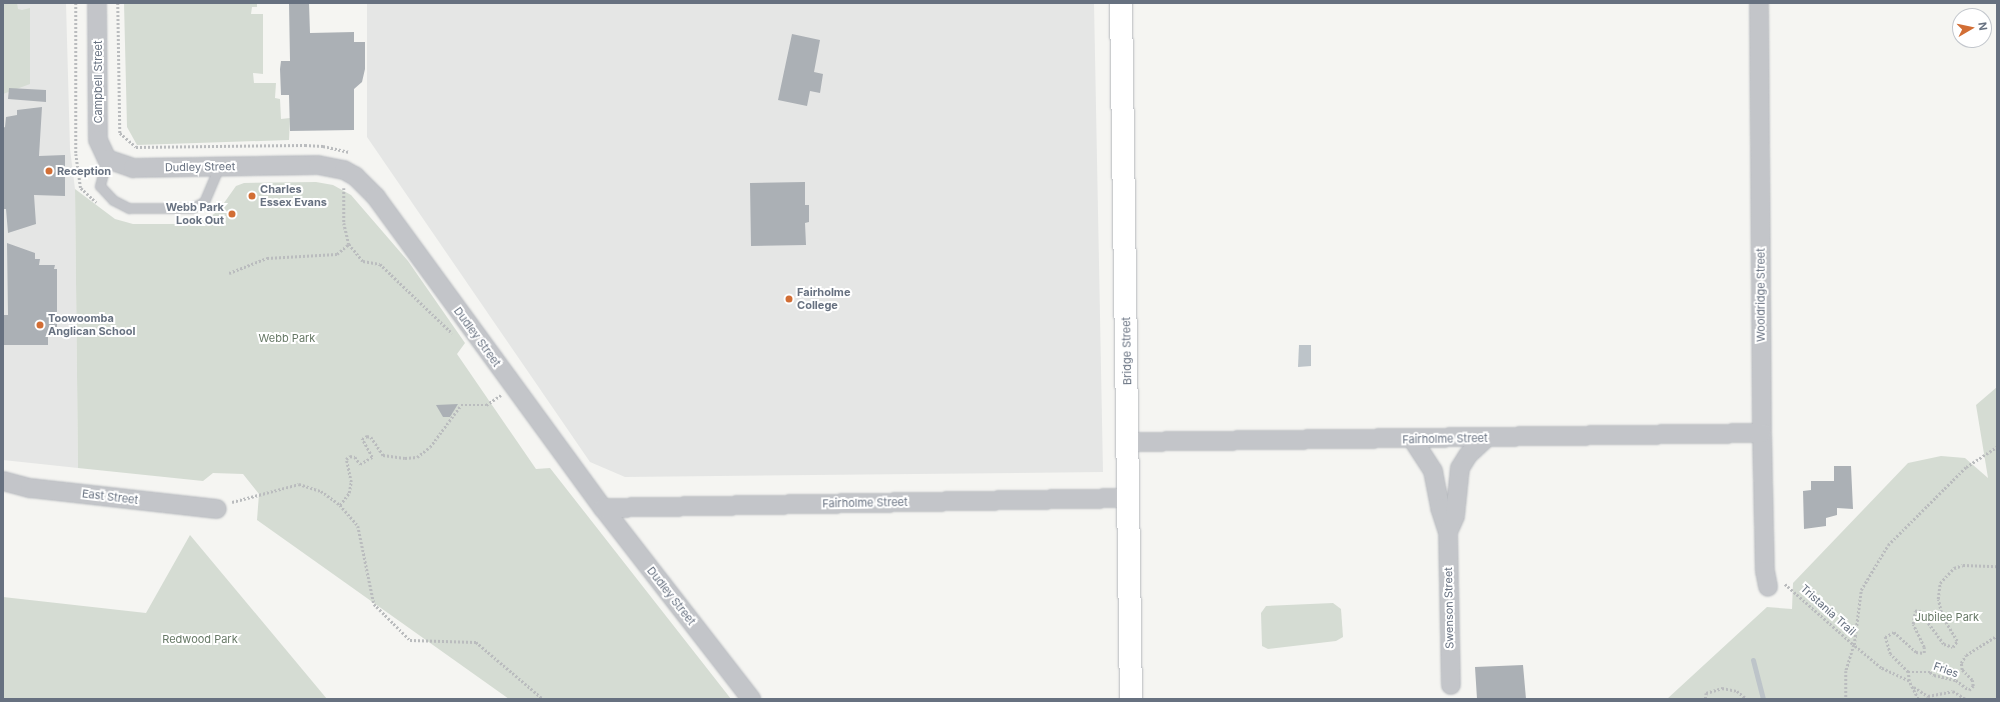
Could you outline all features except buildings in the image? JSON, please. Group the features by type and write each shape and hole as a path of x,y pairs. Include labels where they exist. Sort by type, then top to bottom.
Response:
{"street":[{"name":"Campbell Street","path":"97,3 98,140 107,160"},
{"name":"Bridge Street","path":"1121,3 1132,699"},
{"name":"Wooldridge Street","path":"1759,3 1762,433 1766,579"},
{"name":"Dudley Street","path":"107,160 133,168 318,165 344,170 376,197 603,508 751,699"},
{"name":"Fairholme Street","path":"1129,442 1485,439 1762,433"},
{"name":"Swenson Street","path":"1448,532 1455,516 1460,468 1468,455 1485,439"},
{"name":"Swenson Street","path":"1413,440 1433,470 1440,508 1448,532 1451,685"},
{"name":"East Street","path":"3,481 30,488 217,509"},
{"name":"Fairholme Street","path":"603,508 1128,498"}],"lane":[{"path":"107,160 100,186 113,200 129,208 192,208 204,202 219,167"}],"path":[{"path":"118,3 120,134 136,147 305,145 339,149 355,156"},
{"path":"344,170 344,223 349,244 363,261 380,264 458,338"},
{"path":"230,273 267,258 337,254 349,244"},
{"path":"340,505 349,493 351,482 346,459 350,456 355,457 360,464 372,457 363,444 362,439 367,436 383,455 405,458 417,457 430,447 461,405 486,405 498,398"},
{"path":"1918,699 1913,687 1908,681 1881,668 1854,644 1861,590 1888,545 1966,467 1997,447"},
{"path":"217,509 241,498 299,484 321,491 340,505 358,526 374,604 410,640 476,642 543,699"},
{"path":"1908,681 1908,672 1890,654 1885,638 1894,632 1916,652 1924,653 1924,647 1913,624 1915,611 1919,610 1944,644 1953,647 1956,641 1941,612 1938,599 1940,584 1954,568 1963,565 1997,566"},
{"name":"Tristania Trail","path":"1766,579 1774,575 1854,644 1846,671 1846,699"},
{"name":"Fries","path":"1908,672 1930,672 1934,676 1956,680 1969,690 1974,686 1972,680 1962,670 1961,663 1966,656 1997,636"},
{"path":"1913,687 1928,696 1953,691 1966,699"},
{"path":"1705,699 1706,693 1722,688 1737,691 1747,699"}],"shaded area":[{"name":"Toowoomba Anglican School","path":"3,3 66,3 70,149 75,189 78,468 3,460"},
{"name":"Fairholme College","path":"367,3 1094,3 1103,472 625,477 590,462 367,137"},
{"path":"1299,345 1311,345 1311,366 1298,367"}],"green space":[{"path":"3,3 17,3 18,9 22,10 30,8 30,84 3,94"},
{"path":"124,3 257,3 257,7 252,7 251,14 263,14 263,74 253,73 254,83 276,83 275,98 280,99 281,119 290,118 289,140 137,145 127,127"},
{"name":"Webb Park","path":"316,182 333,185 351,195 408,261 465,343 457,354 536,469 550,468 731,699 509,699 257,520 259,494 243,474 213,473 203,481 78,468 75,189 115,219 133,224 188,224 205,221 219,210 236,186 244,183"},
{"name":"Jubilee Park","path":"1997,387 1997,699 1667,699 1767,607 1792,609 1793,583 1908,463 1941,456 1965,458 1988,478 1976,405"},
{"name":"Redwood Park","path":"190,535 327,699 3,699 3,597 146,613"},
{"path":"1333,603 1341,609 1343,637 1336,641 1268,649 1262,646 1261,613 1266,606"}],"waterway":[{"path":"1753,660 1763,699"}],"place":[{"name":"Reception","path":"49,171"},
{"name":"Charles Essex Evans","path":"252,196"},
{"name":"Webb Park Look Out","path":"232,214"},
{"name":"Fairholme College","path":"789,299"},
{"name":"Toowoomba Anglican School","path":"40,325"}]}
